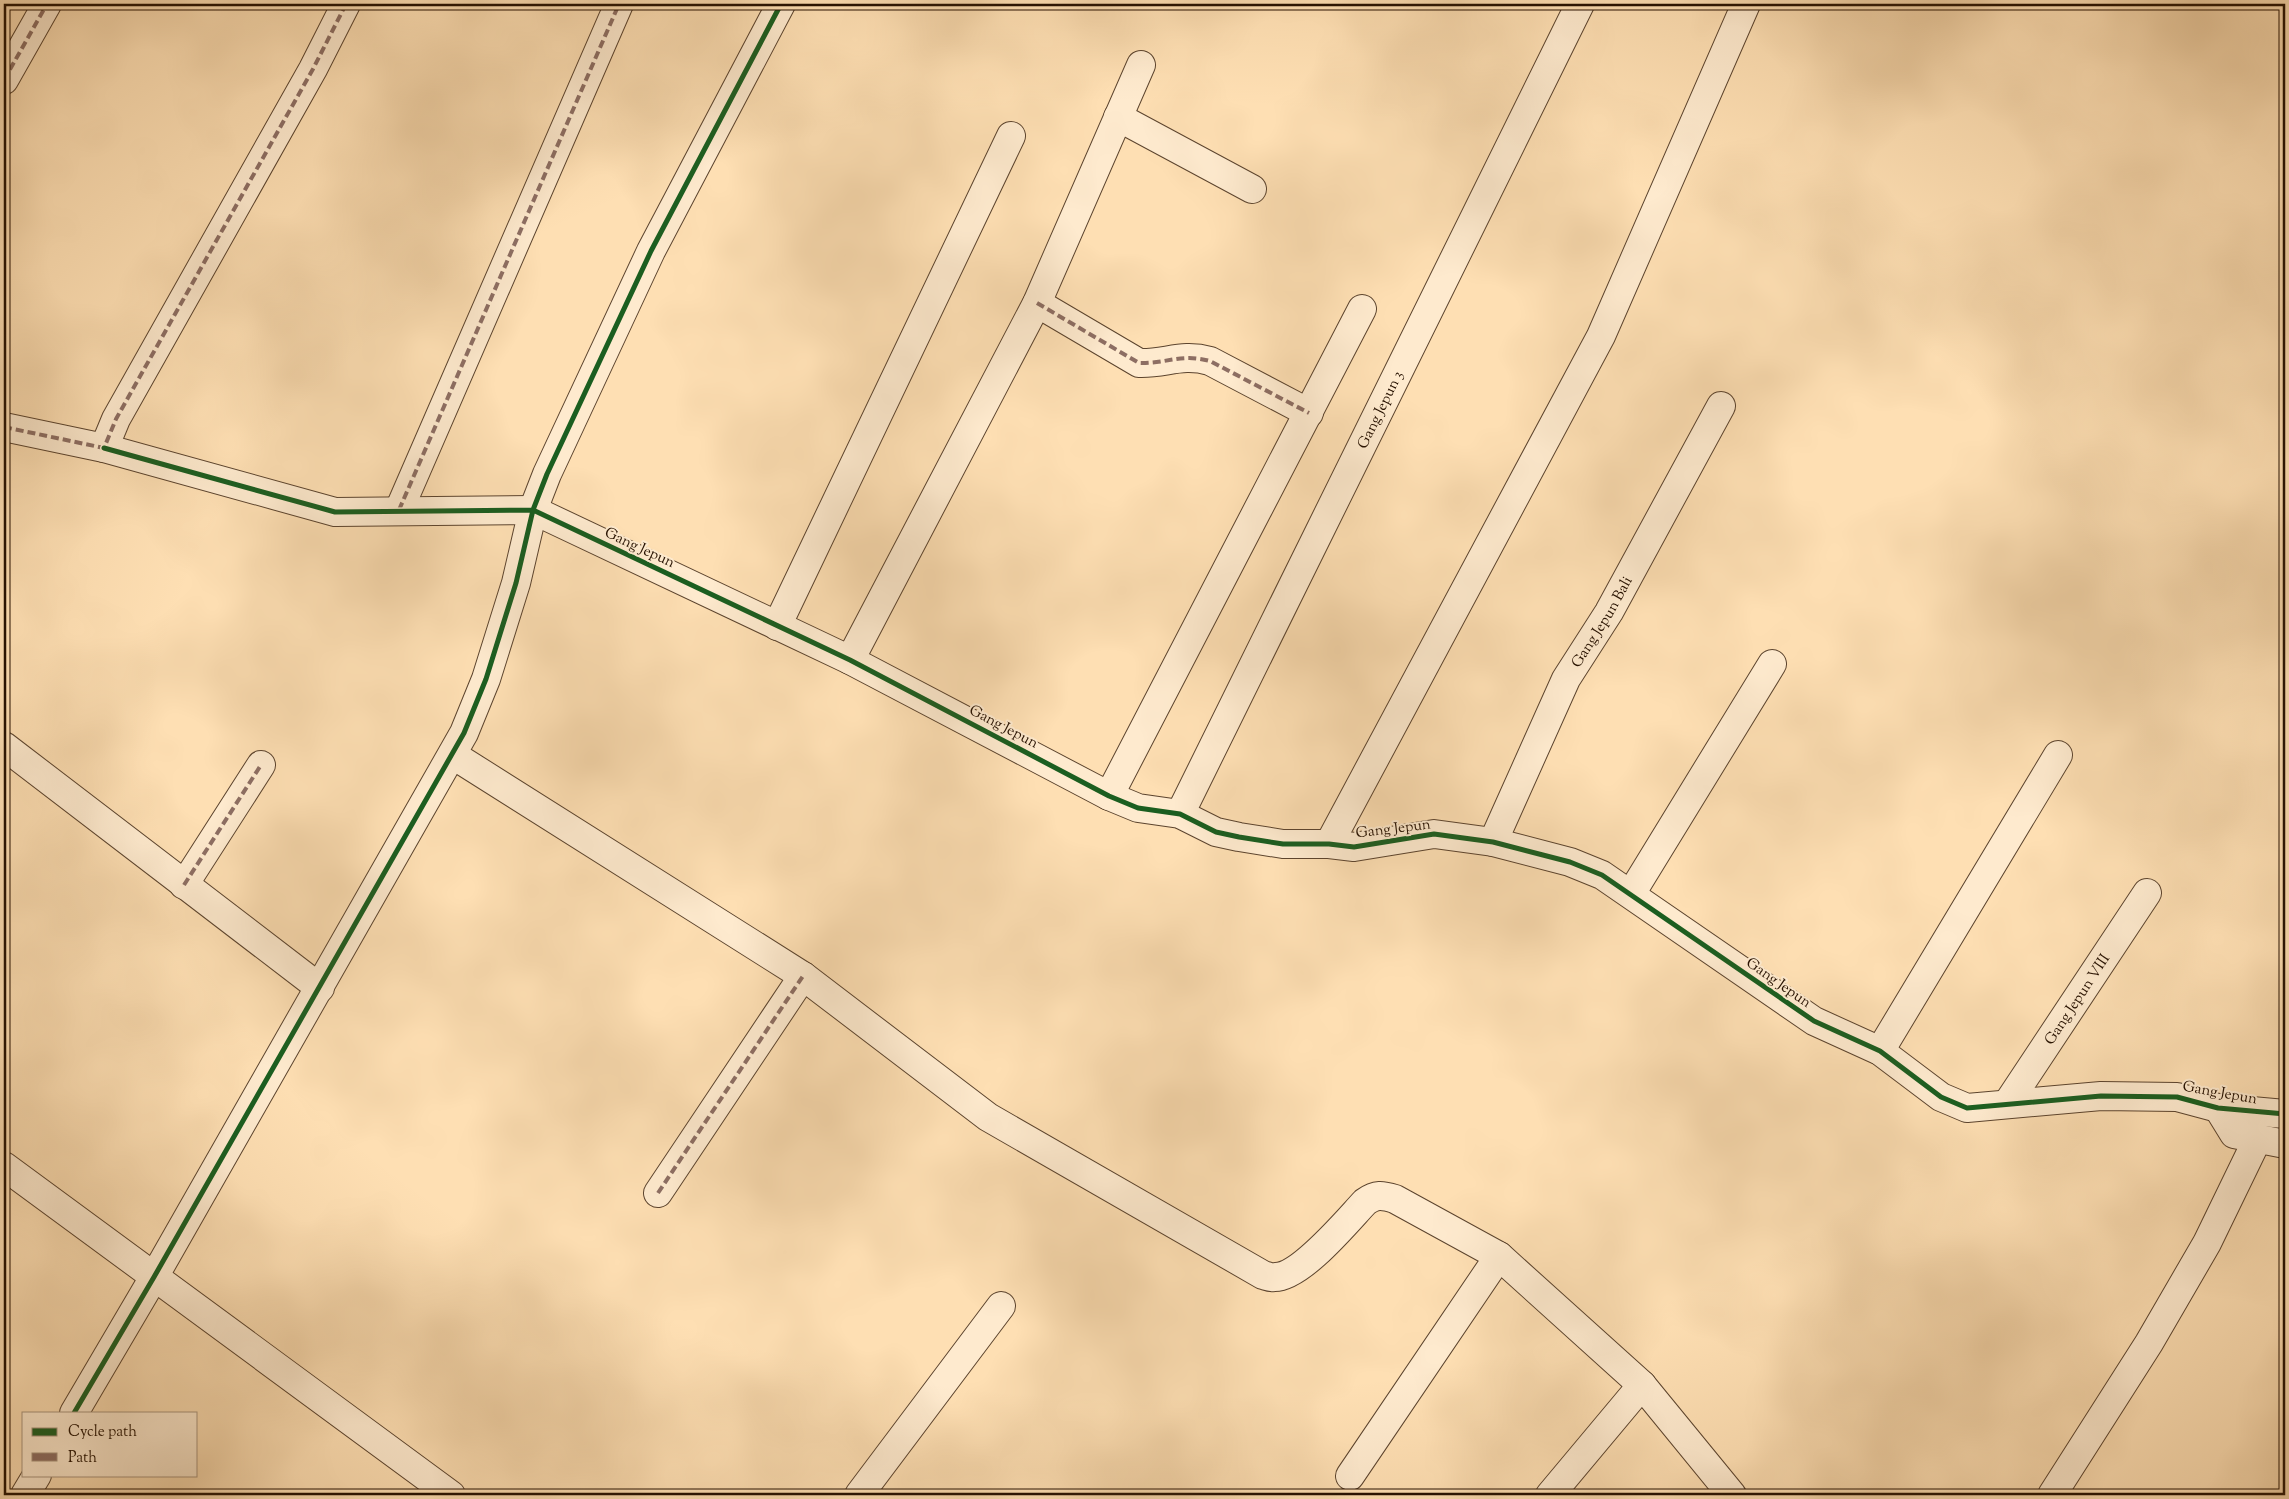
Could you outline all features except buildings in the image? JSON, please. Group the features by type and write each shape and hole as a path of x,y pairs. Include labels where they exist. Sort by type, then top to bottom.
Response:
{"street":[{"path":"4,80 47,4"},
{"path":"104,448 116,419 313,69 346,4"},
{"path":"399,510 619,4"},
{"path":"75,1412 453,755 486,679 516,583 532,510 652,251 781,4"},
{"name":"Gang Jepun 3","path":"1180,814 1580,4"},
{"path":"1329,844 1600,336 1746,4"},
{"path":"850,660 1037,304 1140,65"},
{"path":"1118,117 1252,189"},
{"path":"777,626 1011,136"},
{"path":"1037,304 1139,363 1154,363 1170,358 1194,357 1210,361 1309,413"},
{"path":"1109,796 1362,309"},
{"name":"Gang Jepun Bali","path":"1493,842 1566,680 1609,612 1721,406"},
{"path":"4,427 104,448 335,512 532,510"},
{"name":"Gang Jepun","path":"532,510 850,660 1109,796 1138,808 1180,814 1216,832 1239,838 1283,844 1329,844 1354,847 1434,834 1493,842 1570,862 1602,875 1814,1021 1880,1051 1940,1097 1967,1108 2101,1096 2177,1097 2218,1108 2285,1114"},
{"path":"1631,894 1772,664"},
{"path":"4,746 320,988"},
{"path":"453,755 803,976 988,1117 1263,1275 1275,1278 1300,1267 1365,1202 1373,1196 1380,1195 1395,1199 1499,1256 1642,1385 1732,1495"},
{"path":"1880,1051 2058,755"},
{"path":"184,884 261,765"},
{"name":"Gang Jepun VIII","path":"2007,1104 2147,893"},
{"path":"658,1193 803,976"},
{"path":"2218,1108 2234,1134 2285,1144"},
{"path":"2052,1495 2149,1343 2207,1244 2257,1140"},
{"path":"4,1166 451,1495"},
{"path":"1350,1476 1499,1256"},
{"path":"859,1495 1001,1306"},
{"path":"1550,1495 1642,1385"},
{"path":"25,1495 36,1476"}],"marked path":[{"path":"4,80 47,4"},
{"path":"4,427 104,448 116,419 313,69 346,4"},
{"path":"399,510 619,4"},
{"path":"1037,303 1139,363 1182,358 1210,361 1309,413"},
{"path":"184,885 261,765"},
{"path":"658,1193 803,976"}],"cycle path":[{"path":"75,1412 154,1277 464,733 486,679 516,583 533,510 547,474 651,251 781,4"},
{"path":"104,448 335,512 533,510 850,660 1109,796 1138,808 1180,814 1216,832 1283,844 1329,844 1354,847 1434,834 1493,842 1570,862 1602,875 1814,1021 1880,1051 1941,1097 1967,1108 2101,1096 2177,1097 2218,1108 2285,1114"}]}
